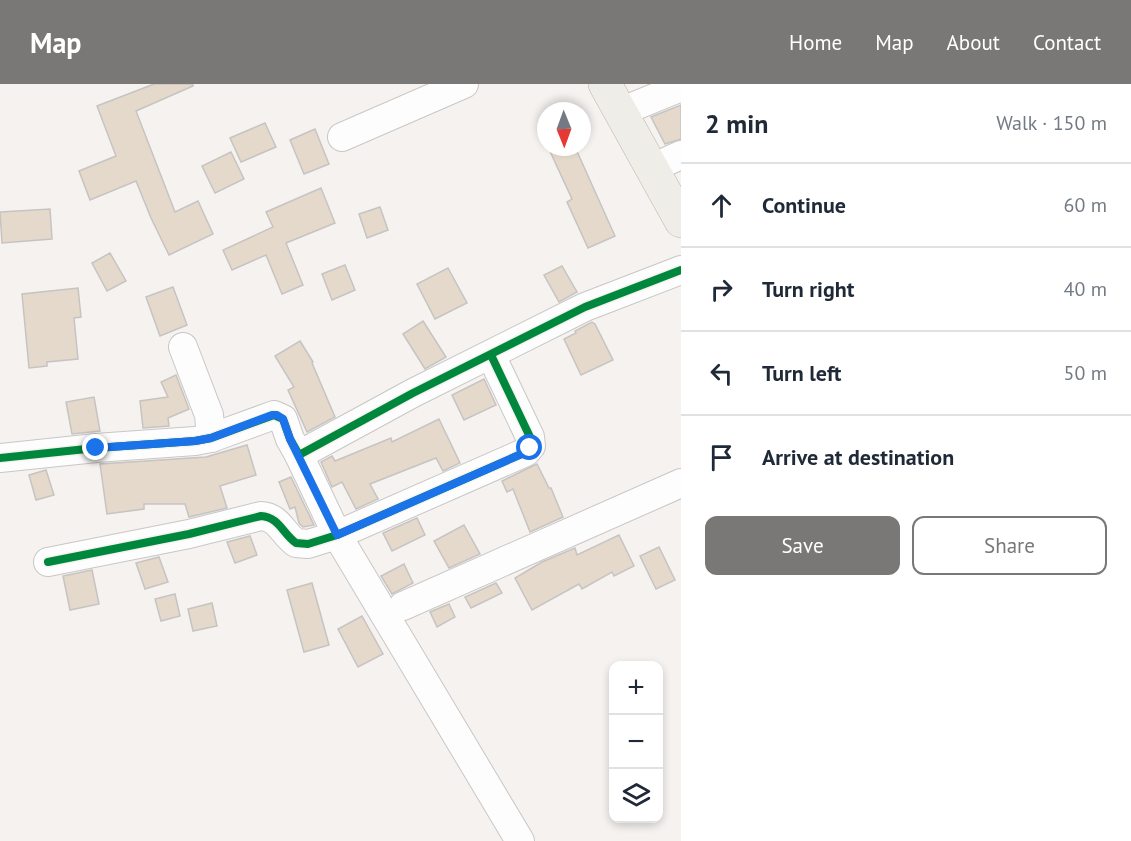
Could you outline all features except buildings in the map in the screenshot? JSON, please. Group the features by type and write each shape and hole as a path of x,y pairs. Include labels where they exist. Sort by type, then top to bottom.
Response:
{"main road":[{"path":"612,98 681,221"}],"street":[{"path":"342,137 464,84"},
{"path":"612,98 681,87"},
{"path":"651,168 681,155"},
{"path":"299,456 413,393 585,307 681,270"},
{"path":"183,347 208,415 211,438"},
{"path":"48,562 189,534 261,516 276,521 291,540 302,545 337,535 526,452 530,448 530,437 491,355"},
{"path":"0,458 195,441 211,438 272,415 283,419 290,439 337,535 520,841"},
{"path":"404,606 681,483"}],"cycle path":[{"path":"0,458 195,441 211,438 274,415 283,419 299,455 413,393 585,307 681,270"},
{"path":"48,562 189,534 261,516 272,519 296,543 308,544 337,535 526,452 531,446 530,437 491,355"}],"route":[{"path":"96,448 195,441 211,438 277,415 283,419 290,439 337,535 526,452 530,448"}]}
